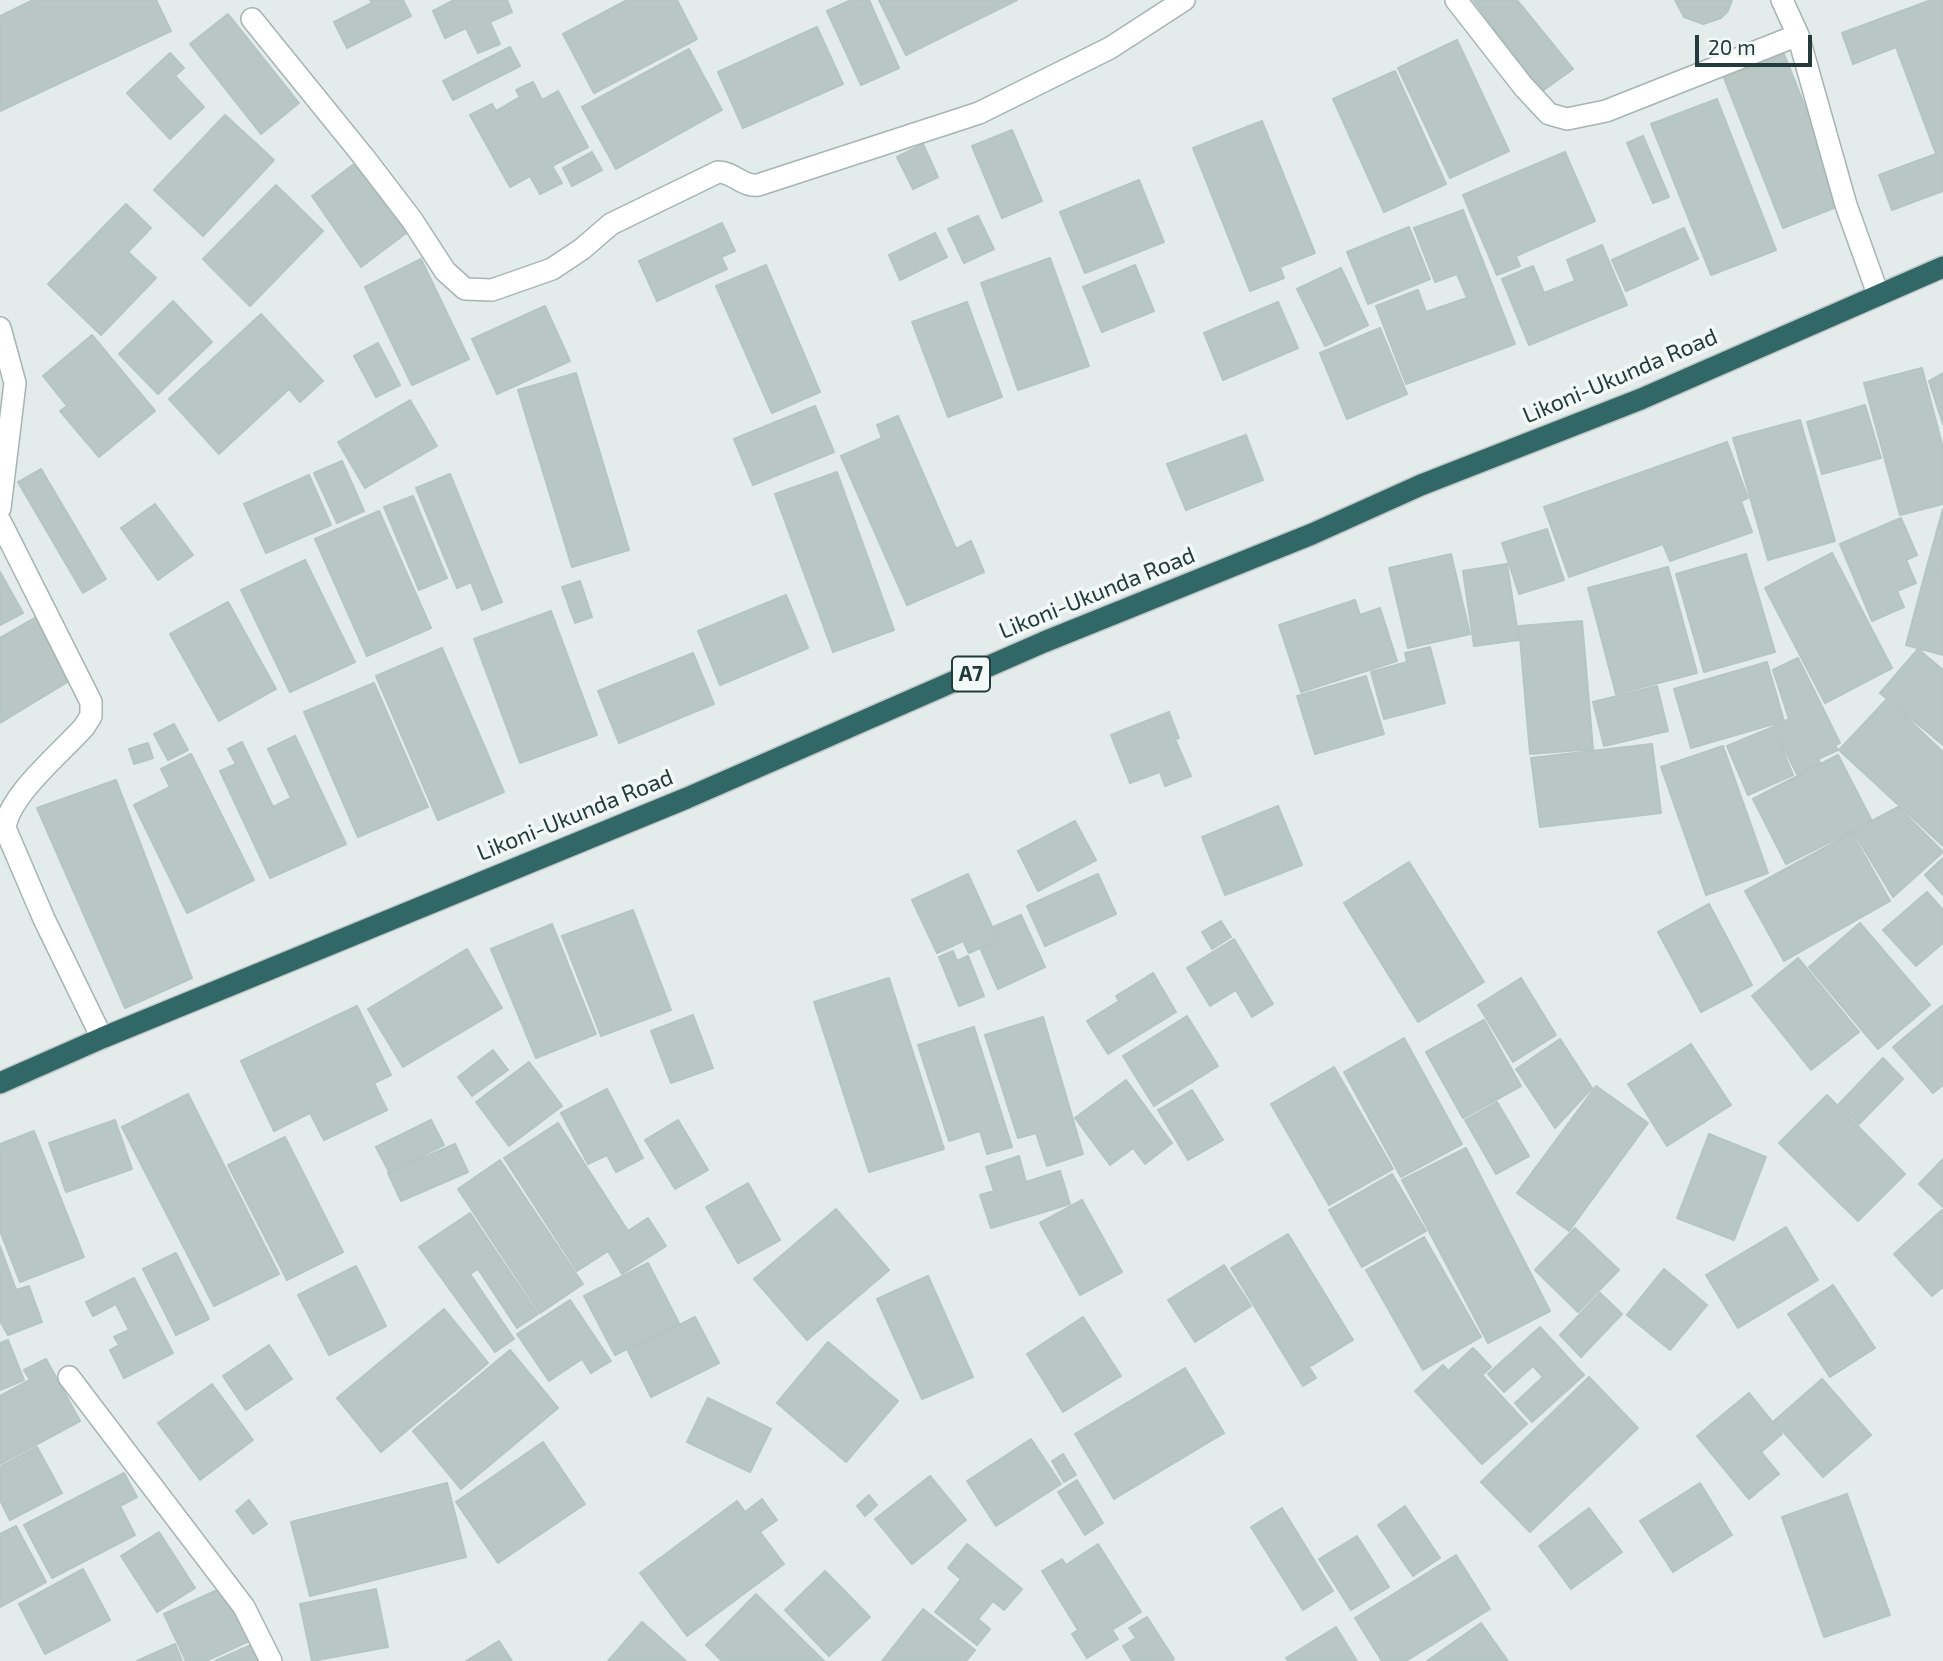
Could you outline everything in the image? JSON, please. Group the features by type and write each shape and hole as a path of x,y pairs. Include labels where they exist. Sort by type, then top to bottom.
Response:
{"highway":[{"name":"Likoni-Ukunda Road","path":"0,1083 102,1038 687,798 1044,642 1312,534 1421,485 1641,399 1943,267"}],"street":[{"path":"252,19 363,156 412,220 445,271 465,289 482,292 552,269 582,249 611,224 718,172 730,174 746,184 758,185 979,113 1111,48 1184,0"},
{"path":"1455,0 1523,86 1549,114 1567,119 1606,111 1798,35"},
{"path":"1782,0 1798,35 1846,205 1878,294"},
{"path":"0,328 15,383 0,508"},
{"path":"0,521 91,702 91,716 83,727 6,799 5,828 44,919 102,1038"},
{"path":"69,1377 244,1607 271,1661"}],"building":[{"path":"33,0 156,0 171,31 0,111 0,16"},
{"path":"370,0 403,0 411,16 347,48 334,22 372,3"},
{"path":"454,0 507,0 512,12 490,22 500,44 478,53 466,28 445,38 433,11"},
{"path":"627,0 677,0 697,39 594,93 563,34"},
{"path":"851,0 869,0 899,68 861,85 827,11"},
{"path":"879,0 1017,0 906,55"},
{"path":"1473,0 1517,0 1573,69 1541,92"},
{"path":"1675,0 1732,0 1728,11 1721,18 1703,24 1684,17"},
{"path":"1931,0 1943,0 1943,191 1892,210 1879,175 1936,154 1896,47 1853,64 1842,33"},
{"path":"228,14 299,103 261,134 190,44"},
{"path":"817,27 843,84 743,128 718,72"},
{"path":"1457,40 1509,151 1450,178 1398,68"},
{"path":"510,47 520,66 453,100 443,81"},
{"path":"689,49 722,110 616,169 582,107"},
{"path":"170,53 184,68 175,76 204,107 170,139 127,93"},
{"path":"1784,54 1844,204 1783,228 1724,78"},
{"path":"1395,71 1446,184 1384,212 1333,99"},
{"path":"533,82 542,100 558,91 588,147 552,166 562,183 540,194 530,176 510,187 470,115 492,104 496,111 520,97 516,90"},
{"path":"1717,99 1776,250 1711,275 1651,124"},
{"path":"225,115 274,160 203,236 154,190"},
{"path":"1262,121 1315,253 1280,267 1284,278 1250,291 1193,148"},
{"path":"1012,130 1042,201 1002,218 972,146"},
{"path":"1643,136 1669,197 1653,203 1627,143"},
{"path":"923,144 938,177 913,189 897,157"},
{"path":"592,152 602,170 572,186 563,168"},
{"path":"1565,152 1595,221 1516,256 1520,266 1497,275 1463,195"},
{"path":"354,164 409,231 361,267 312,196"},
{"path":"1139,180 1164,242 1085,273 1060,212"},
{"path":"276,185 323,231 250,306 203,259"},
{"path":"126,204 151,228 128,252 156,278 101,335 48,284"},
{"path":"1463,210 1515,344 1406,384 1376,306 1418,290 1426,312 1467,298 1457,274 1435,282 1414,228"},
{"path":"978,216 994,249 964,263 948,229"},
{"path":"722,223 735,251 721,257 727,269 657,301 639,261"},
{"path":"1409,227 1430,279 1368,304 1347,252"},
{"path":"1684,228 1698,259 1626,291 1612,260"},
{"path":"935,233 947,257 900,280 889,255"},
{"path":"1602,245 1627,305 1529,345 1502,279 1533,266 1544,293 1575,281 1567,260"},
{"path":"1050,258 1089,366 1018,390 981,283"},
{"path":"421,259 469,359 412,385 365,287"},
{"path":"766,265 820,392 772,413 716,286"},
{"path":"1135,265 1154,311 1102,332 1083,287"},
{"path":"1341,268 1368,325 1325,346 1297,289"},
{"path":"173,301 212,342 158,394 119,354"},
{"path":"967,302 1002,397 948,417 912,322"},
{"path":"1278,302 1298,348 1223,380 1204,333"},
{"path":"545,306 570,361 497,394 472,339"},
{"path":"261,314 323,381 300,402 289,389 219,454 169,399"},
{"path":"1380,328 1407,394 1347,419 1320,353"},
{"path":"92,335 155,411 99,457 60,411 67,406 43,376"},
{"path":"378,343 400,385 376,397 354,356"},
{"path":"1922,368 1943,448 1943,504 1900,515 1864,383"},
{"path":"576,373 629,550 572,567 518,390"},
{"path":"1943,373 1943,424 1929,381"},
{"path":"410,400 437,446 365,488 338,442"},
{"path":"1865,405 1881,458 1822,474 1807,422"},
{"path":"815,406 834,452 753,485 734,439"},
{"path":"898,416 956,549 971,541 984,572 907,605 841,456 882,438 877,425"},
{"path":"1800,420 1835,541 1768,560 1733,438"},
{"path":"1246,435 1263,480 1186,510 1167,464"},
{"path":"1727,442 1748,498 1741,501 1752,532 1670,561 1663,544 1569,577 1544,507"},
{"path":"342,461 364,511 337,523 314,473"},
{"path":"41,469 106,579 83,593 18,482"},
{"path":"837,472 894,630 833,652 775,494"},
{"path":"450,474 502,602 482,610 471,582 457,588 416,488"},
{"path":"309,475 331,525 266,553 244,504"},
{"path":"413,496 447,578 419,590 384,507"},
{"path":"155,504 193,555 158,580 121,528"},
{"path":"1943,509 1943,574 1926,570"},
{"path":"379,511 431,628 367,656 315,539"},
{"path":"1901,518 1917,555 1906,560 1916,583 1897,591 1904,607 1872,621 1840,544"},
{"path":"1547,529 1564,580 1519,594 1502,543"},
{"path":"1832,553 1892,668 1825,703 1765,588"},
{"path":"1451,554 1470,634 1408,648 1389,568"},
{"path":"1746,554 1775,652 1704,672 1676,574"},
{"path":"305,560 355,662 290,692 241,590"},
{"path":"1507,564 1519,640 1474,646 1463,571"},
{"path":"1668,567 1697,673 1616,694 1588,588"},
{"path":"1926,570 1943,575 1943,655 1906,645"},
{"path":"0,572 23,613 0,625"},
{"path":"580,581 592,617 575,623 562,587"},
{"path":"786,595 808,648 720,685 698,631"},
{"path":"1355,600 1360,615 1380,608 1397,661 1301,692 1279,625"},
{"path":"228,602 276,689 219,721 170,634"},
{"path":"551,611 597,735 520,763 474,639"},
{"path":"36,617 74,678 0,723 0,638"},
{"path":"1582,621 1593,749 1530,754 1519,626"},
{"path":"1430,647 1445,703 1384,719 1371,672 1407,662 1405,653"},
{"path":"442,648 504,792 438,820 376,676"},
{"path":"1918,649 1943,670 1943,745 1880,693"},
{"path":"693,653 714,704 619,743 598,691"},
{"path":"1798,658 1840,743 1835,745 1838,750 1818,759 1820,763 1797,774 1773,727 1789,719 1773,670"},
{"path":"1767,662 1784,721 1691,748 1674,689"},
{"path":"1366,676 1384,734 1315,754 1297,696"},
{"path":"374,683 428,807 358,837 304,712"},
{"path":"1657,686 1668,731 1604,746 1593,702"},
{"path":"1887,699 1943,752 1943,846 1839,750"},
{"path":"1169,712 1179,738 1175,739 1191,776 1165,786 1160,772 1130,783 1111,735"},
{"path":"174,724 188,750 168,760 154,734"},
{"path":"1773,727 1793,775 1748,795 1727,746"},
{"path":"295,736 346,844 270,878 220,771 236,764 228,749 242,742 273,807 291,798 268,749"},
{"path":"148,743 153,758 134,764 129,749"},
{"path":"1652,744 1661,813 1540,827 1531,758"},
{"path":"1723,746 1768,873 1706,895 1661,767"},
{"path":"191,754 254,880 187,913 134,805 170,787 161,769"},
{"path":"1838,755 1872,821 1786,864 1753,799"},
{"path":"116,780 192,978 125,1008 37,808"},
{"path":"1278,806 1302,865 1225,895 1202,837"},
{"path":"1898,807 1943,852 1893,897 1853,831"},
{"path":"1075,821 1096,860 1038,891 1018,851"},
{"path":"1852,833 1890,901 1784,961 1745,891"},
{"path":"1943,858 1943,895 1925,875"},
{"path":"1409,862 1484,982 1418,1022 1344,903"},
{"path":"968,874 998,940 969,953 963,941 937,953 912,900"},
{"path":"1098,874 1116,914 1045,946 1027,906"},
{"path":"1927,892 1943,910 1943,943 1916,966 1883,930"},
{"path":"1709,904 1752,985 1701,1012 1658,932"},
{"path":"633,910 671,1010 601,1036 562,936"},
{"path":"1021,915 1045,967 998,989 981,950 1000,941 993,927"},
{"path":"1221,921 1231,937 1212,949 1202,932"},
{"path":"1860,923 1930,1005 1878,1049 1809,967"},
{"path":"552,924 596,1034 536,1058 491,949"},
{"path":"1234,939 1273,1004 1252,1017 1236,990 1210,1006 1187,968"},
{"path":"467,949 502,1008 403,1067 368,1009"},
{"path":"953,951 957,961 968,956 984,996 959,1006 939,957"},
{"path":"1798,958 1859,1032 1811,1070 1752,996"},
{"path":"1153,973 1176,1012 1108,1054 1087,1021 1119,1001 1116,996"},
{"path":"889,978 944,1149 869,1172 814,1002"},
{"path":"1521,978 1556,1035 1513,1062 1478,1005"},
{"path":"1943,1005 1943,1085 1933,1093 1893,1047"},
{"path":"357,1006 391,1075 374,1083 387,1110 324,1140 310,1113 274,1131 241,1061"},
{"path":"693,1015 713,1068 671,1083 651,1031"},
{"path":"1187,1016 1218,1066 1154,1106 1123,1056"},
{"path":"1043,1017 1083,1154 1047,1166 1036,1133 1018,1138 985,1035"},
{"path":"1484,1020 1521,1086 1463,1118 1426,1052"},
{"path":"974,1027 1012,1147 987,1154 980,1131 949,1141 918,1045"},
{"path":"1404,1038 1462,1144 1401,1177 1344,1072"},
{"path":"1560,1039 1592,1088 1555,1128 1516,1069"},
{"path":"1691,1044 1731,1105 1667,1146 1628,1084"},
{"path":"493,1050 508,1070 472,1096 458,1077"},
{"path":"1883,1058 1903,1079 1859,1124 1839,1104"},
{"path":"529,1062 562,1106 509,1146 476,1102"},
{"path":"1334,1067 1393,1169 1329,1205 1271,1104"},
{"path":"1126,1080 1172,1143 1145,1164 1133,1148 1110,1165 1075,1118"},
{"path":"1596,1086 1648,1123 1569,1231 1517,1193"},
{"path":"607,1089 643,1158 616,1172 607,1155 588,1164 561,1113"},
{"path":"1192,1090 1223,1140 1188,1160 1158,1110"},
{"path":"188,1094 279,1274 214,1306 122,1127"},
{"path":"1827,1095 1905,1174 1858,1221 1779,1143"},
{"path":"1497,1102 1529,1156 1496,1174 1465,1120"},
{"path":"115,1120 132,1169 66,1192 49,1143"},
{"path":"431,1120 444,1145 389,1172 376,1147"},
{"path":"678,1120 708,1170 675,1189 645,1140"},
{"path":"558,1123 628,1231 648,1218 666,1246 622,1274 608,1251 577,1271 504,1158"},
{"path":"34,1131 84,1257 20,1282 0,1231 0,1144"},
{"path":"1709,1134 1766,1157 1734,1240 1677,1218"},
{"path":"285,1137 343,1252 287,1280 228,1165"},
{"path":"455,1144 468,1172 401,1201 388,1173"},
{"path":"1466,1148 1550,1311 1488,1343 1402,1180"},
{"path":"1019,1156 1026,1182 1060,1171 1070,1204 991,1228 980,1195 994,1191 986,1167"},
{"path":"1943,1159 1943,1207 1919,1184"},
{"path":"500,1160 583,1284 540,1313 458,1189"},
{"path":"1392,1174 1426,1231 1362,1267 1329,1210"},
{"path":"748,1183 780,1240 738,1263 706,1207"},
{"path":"1082,1200 1122,1272 1080,1295 1040,1223"},
{"path":"836,1209 889,1270 807,1340 754,1279"},
{"path":"1942,1210 1943,1287 1932,1296 1894,1254"},
{"path":"470,1213 538,1314 517,1328 478,1269 470,1274 514,1339 495,1352 419,1247"},
{"path":"1786,1227 1818,1280 1738,1328 1706,1275"},
{"path":"1575,1228 1619,1270 1578,1312 1535,1270"},
{"path":"1288,1234 1353,1340 1309,1367 1316,1378 1303,1386 1231,1268"},
{"path":"1424,1237 1481,1337 1423,1370 1366,1270"},
{"path":"0,1246 16,1290 29,1286 42,1322 8,1335 0,1321"},
{"path":"176,1253 209,1319 176,1335 143,1269"},
{"path":"648,1263 679,1323 615,1355 584,1296"},
{"path":"1224,1265 1251,1306 1195,1342 1168,1300"},
{"path":"356,1266 386,1326 329,1355 298,1295"},
{"path":"1664,1269 1707,1305 1670,1350 1627,1315"},
{"path":"928,1276 973,1377 922,1399 877,1299"},
{"path":"134,1278 173,1353 124,1378 110,1350 119,1345 114,1337 129,1330 116,1304 93,1316 86,1302"},
{"path":"1833,1285 1875,1348 1830,1377 1788,1314"},
{"path":"1600,1293 1622,1314 1581,1357 1560,1335"},
{"path":"570,1300 611,1361 591,1373 582,1359 549,1381 517,1334"},
{"path":"444,1309 488,1363 381,1452 337,1398"},
{"path":"695,1317 719,1363 651,1397 628,1351"},
{"path":"1083,1317 1121,1376 1063,1412 1027,1354"},
{"path":"1540,1327 1584,1375 1532,1422 1515,1403 1543,1377 1533,1366 1504,1392 1488,1374"},
{"path":"8,1340 24,1380 0,1390 0,1343"},
{"path":"828,1342 898,1401 846,1462 777,1403"},
{"path":"269,1345 292,1379 246,1410 223,1376"},
{"path":"1473,1348 1491,1367 1482,1375 1527,1424 1482,1464 1415,1391 1443,1365 1448,1371"},
{"path":"510,1350 558,1408 461,1489 413,1431"},
{"path":"46,1359 80,1421 0,1464 0,1396 30,1380 24,1370"},
{"path":"1185,1368 1224,1433 1114,1499 1075,1434"},
{"path":"1589,1377 1638,1428 1530,1532 1481,1482"},
{"path":"1822,1379 1871,1435 1823,1477 1774,1421"},
{"path":"212,1384 253,1440 200,1480 158,1423"},
{"path":"1749,1393 1782,1434 1761,1452 1779,1474 1749,1499 1697,1436"},
{"path":"708,1398 771,1429 750,1472 687,1442"},
{"path":"1031,1439 1061,1484 996,1526 967,1481"},
{"path":"543,1442 585,1504 498,1563 456,1502"},
{"path":"37,1447 62,1493 10,1520 0,1500 0,1467"},
{"path":"1063,1454 1076,1475 1064,1482 1052,1461"},
{"path":"124,1473 137,1497 120,1506 135,1535 52,1578 24,1525"},
{"path":"930,1476 966,1520 912,1564 875,1519"},
{"path":"1077,1480 1103,1523 1085,1535 1058,1492"},
{"path":"447,1483 466,1557 310,1596 291,1522"},
{"path":"1700,1483 1732,1535 1673,1572 1640,1521"},
{"path":"1847,1494 1890,1615 1824,1637 1782,1517"},
{"path":"869,1495 877,1505 865,1516 857,1506"},
{"path":"762,1499 777,1520 760,1532 784,1564 687,1636 640,1573 737,1501 745,1512"},
{"path":"249,1500 267,1524 253,1534 236,1511"},
{"path":"1405,1506 1440,1558 1413,1576 1378,1525"},
{"path":"1282,1508 1333,1591 1303,1610 1251,1527"},
{"path":"1589,1508 1622,1552 1571,1589 1539,1546"},
{"path":"16,1526 46,1582 0,1607 0,1534"},
{"path":"159,1532 195,1588 157,1612 121,1556"},
{"path":"1357,1536 1389,1587 1351,1610 1319,1559"},
{"path":"967,1544 1022,1589 1004,1610 993,1601 978,1619 990,1629 977,1645 935,1612 961,1579 948,1568"},
{"path":"1098,1544 1141,1612 1112,1630 1118,1639 1087,1658 1072,1634 1078,1630 1042,1571 1062,1559 1066,1565"},
{"path":"1456,1555 1490,1609 1406,1661 1382,1661 1355,1618"},
{"path":"83,1569 110,1620 45,1654 19,1604"},
{"path":"825,1571 870,1617 829,1656 785,1610"},
{"path":"224,1587 249,1641 206,1661 186,1661 164,1614"},
{"path":"376,1589 388,1647 312,1661 300,1604"},
{"path":"756,1594 824,1661 722,1661 706,1645"},
{"path":"923,1609 975,1650 966,1661 882,1661"},
{"path":"1147,1617 1174,1659 1171,1661 1132,1661 1123,1646 1136,1638 1129,1628"},
{"path":"642,1622 686,1661 608,1661"},
{"path":"1481,1623 1508,1661 1427,1661"},
{"path":"1336,1627 1357,1661 1288,1661 1286,1658"},
{"path":"499,1641 512,1661 466,1661"},
{"path":"175,1644 182,1661 137,1661"},
{"path":"251,1645 259,1661 215,1661"}]}
